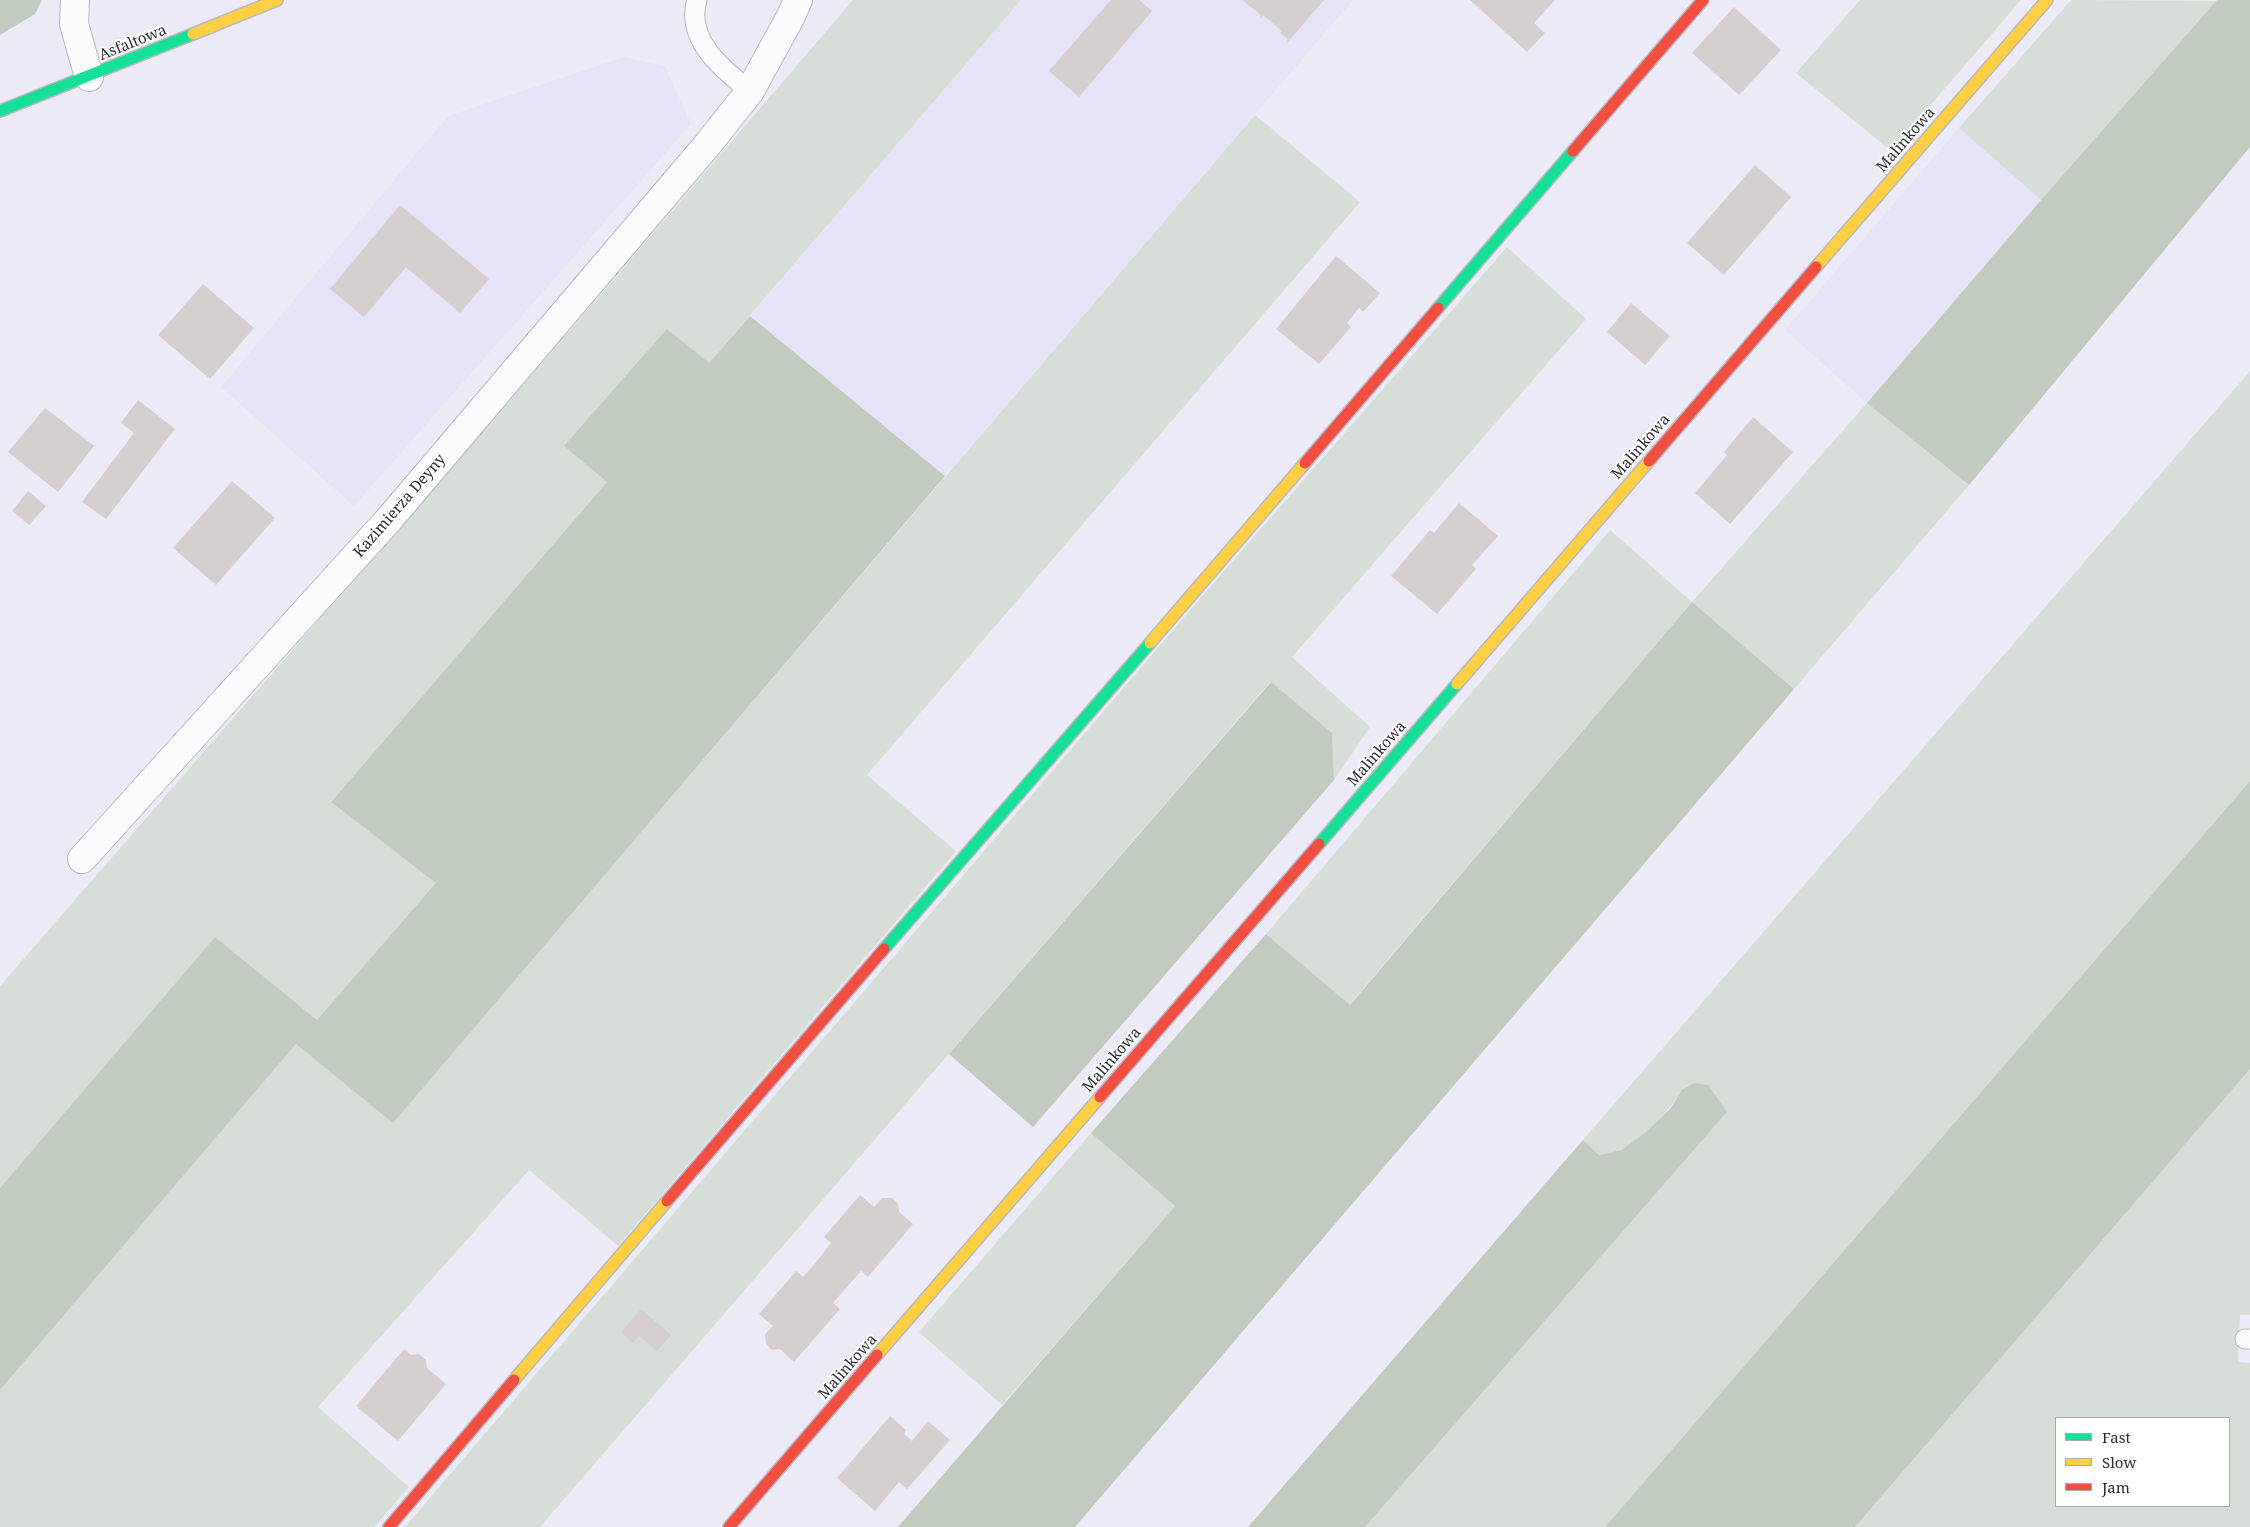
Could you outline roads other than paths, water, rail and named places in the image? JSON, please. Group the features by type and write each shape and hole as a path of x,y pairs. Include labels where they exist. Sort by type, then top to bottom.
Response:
{"street":[{"path":"74,0 74,24 89,77"},
{"name":"Asfaltowa","path":"0,112 278,0"},
{"name":"Kazimierza Deyny","path":"82,859 392,517 708,144 750,91 798,0"},
{"path":"389,1527 830,1011 1141,654 1703,0"},
{"name":"Malinkowa","path":"729,1527 2047,0"}],"lane":[{"path":"697,0 694,12 696,31 706,50 726,72 750,91"}]}
